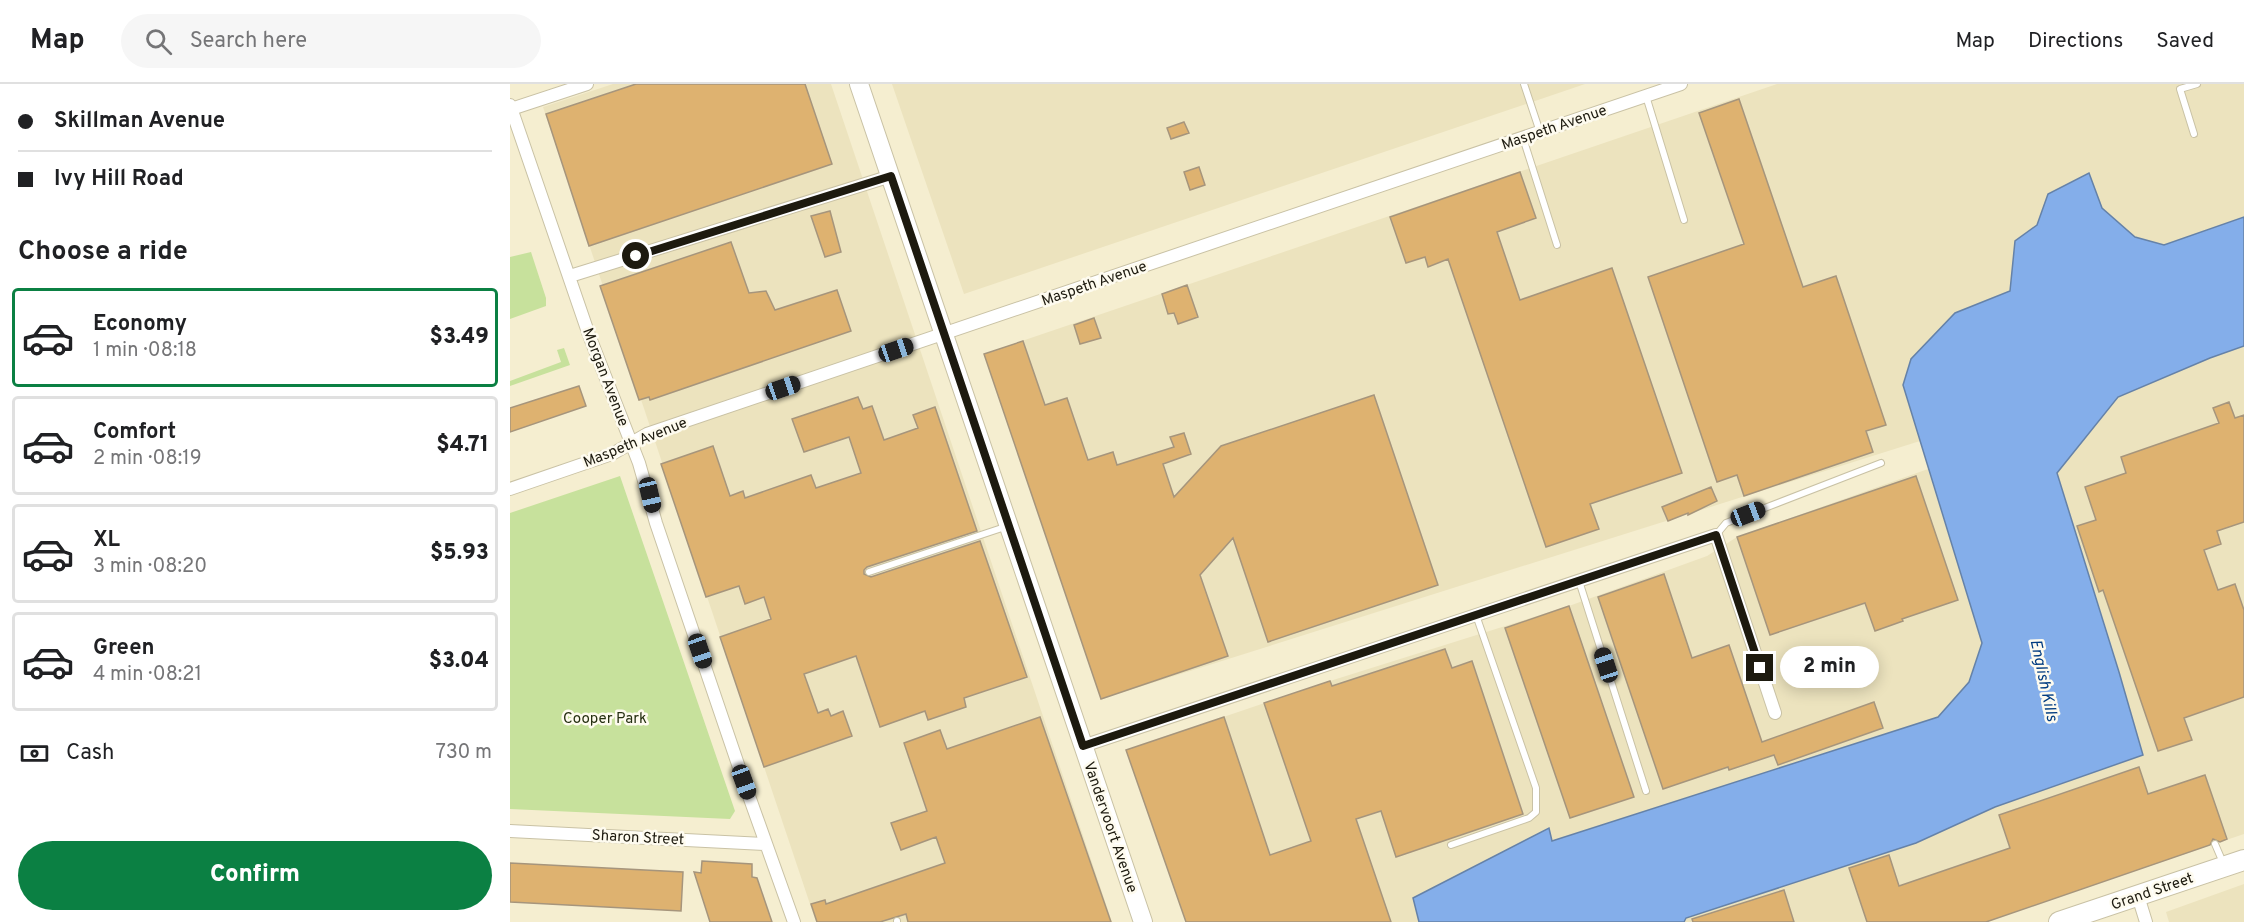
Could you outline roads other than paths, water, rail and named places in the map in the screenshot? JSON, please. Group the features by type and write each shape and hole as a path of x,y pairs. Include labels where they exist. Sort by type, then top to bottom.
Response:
{"main road":[{"name":"Vandervoort Avenue","path":"859,84 1143,922"},
{"name":"Grand Street","path":"2059,922 2244,860"}],"street":[{"path":"511,107 587,84"},
{"name":"Maspeth Avenue","path":"510,489 612,454 647,434 1681,84"},
{"name":"Morgan Avenue","path":"511,107 589,335 630,442 794,922"},
{"path":"570,276 891,176"},
{"path":"1083,746 1716,535 1775,713"},
{"name":"Sharon Street","path":"510,831 766,844"},
{"path":"2138,896 2146,922"}],"lane":[{"path":"1524,84 1540,132"},
{"path":"2194,134 2180,89 2198,84"},
{"path":"1646,96 1684,220"},
{"path":"1522,138 1557,245"},
{"path":"1716,535 1726,523 1881,463"},
{"path":"869,572 1009,526"},
{"path":"1579,580 1646,791"},
{"path":"1451,845 1529,818 1536,812 1536,788 1476,615"},
{"path":"2215,844 2224,867"}],"water":[{"name":"English Kills","path":"2089,173 2102,208 2135,237 2164,245 2244,217 2244,346 2118,397 2057,473 2143,755 1995,807 1916,843 1686,918 1684,922 1419,922 1413,898 1549,828 1552,841 1938,717 1969,682 1982,643 1903,385 1911,359 1955,313 2010,291 2015,241 2037,225 2048,194"}],"park label":[{"name":"Cooper Park","path":"605,718"}]}
